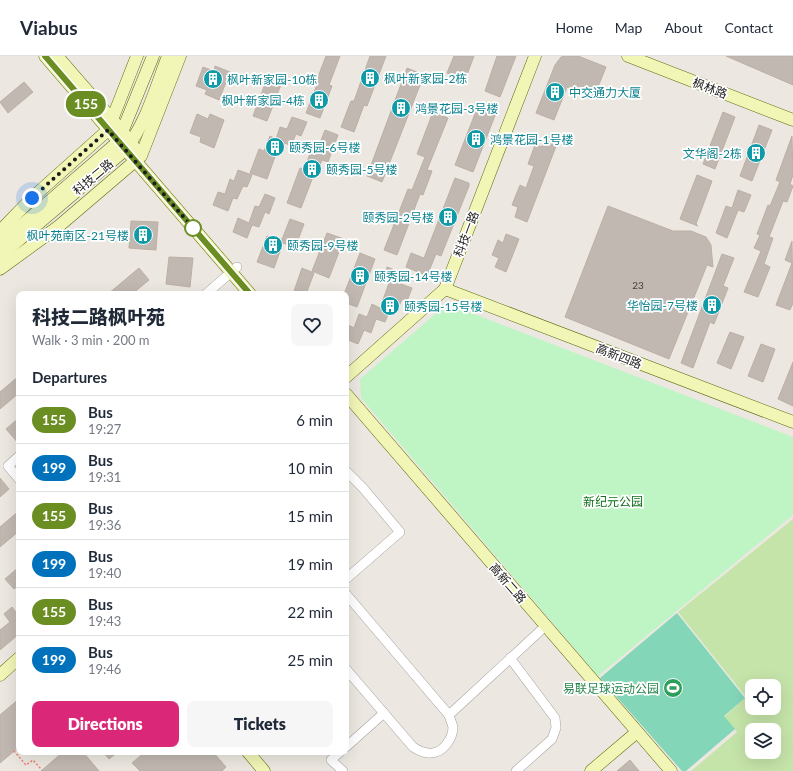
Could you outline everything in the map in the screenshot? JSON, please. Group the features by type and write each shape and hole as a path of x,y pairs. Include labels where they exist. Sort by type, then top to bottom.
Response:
{"street":[{"path":"45,56 110,125"},
{"path":"57,56 124,142 234,270 257,291"},
{"path":"0,231 32,198 110,125 138,56"},
{"name":"科技二路","path":"0,244 124,142 152,56"},
{"name":"科技二路","path":"0,256 124,142 145,116 168,56"},
{"path":"0,269 59,226 138,158 180,56"},
{"name":"科技一路","path":"349,374 445,289 535,56"},
{"name":"枫林路","path":"628,56 793,120"},
{"path":"210,291 234,270"},
{"path":"234,270 248,291"},
{"name":"高新四路","path":"445,289 793,422"},
{"name":"高新二路","path":"349,398 634,734 660,771"},
{"name":"高新二路","path":"349,408 540,631 634,734 670,771"},
{"path":"16,459 8,466 16,475"},
{"path":"349,474 400,532 349,576"},
{"path":"349,598 449,715 453,728 450,740 441,751 430,754 420,752 413,747 349,672"},
{"path":"449,715 540,631"},
{"path":"510,658 555,718 556,728 552,739 516,771"},
{"path":"0,675 16,661"},
{"path":"349,744 384,713"},
{"path":"591,771 634,734"},
{"path":"251,755 264,771"},
{"path":"337,755 331,760 343,771"}],"path":[{"path":"17,755 26,765 33,760 42,770"}],"green space":[{"name":"新纪元公园","path":"456,307 793,437 793,515 598,676 361,398 360,379 441,309"},
{"path":"793,519 793,771 691,771 737,732 724,717 745,698 745,715 781,715 781,679 745,679 745,696 678,612"},
{"name":"易联足球运动公园","path":"677,613 745,698 724,716 735,729 686,771 682,771 600,678"}],"building":[{"name":"枫叶新家园-4栋","path":"326,56 340,56 329,85 332,86 320,118 306,113"},
{"name":"枫叶新家园-2栋","path":"370,56 386,56 367,106 364,105 354,132 341,127 351,101 354,101"},
{"path":"454,56 474,56 465,80 447,73"},
{"path":"497,56 516,56 500,97 485,91"},
{"name":"中交通力大厦","path":"578,56 606,67 594,97 567,87 554,120 536,113 555,65 561,57"},
{"path":"726,56 793,56 793,85"},
{"name":"枫叶新家园-10栋","path":"215,66 230,72 219,100 205,94 207,90 196,86 203,67 214,71"},
{"name":"鸿景花园-3号楼","path":"407,68 424,75 382,182 367,176"},
{"path":"268,76 282,82 267,121 253,116"},
{"path":"24,82 33,92 8,113 0,102"},
{"name":"鸿景花园-1号楼","path":"478,106 496,113 473,172 455,165"},
{"path":"433,112 448,118 427,170 432,171 423,195 420,194 397,255 384,250 408,189 412,190 425,157 417,154"},
{"path":"723,112 735,117 715,169 703,164"},
{"path":"197,114 208,119 210,114 224,120 214,148 200,142 201,137 190,133"},
{"name":"颐秀园-6号楼","path":"292,117 307,122 301,136 296,134 291,146 285,143 280,155 276,154 267,179 250,173 259,149 264,151 270,136 276,139 280,127 287,129"},
{"name":"文华阁-2栋","path":"759,125 772,130 752,181 740,176"},
{"name":"颐秀园-5号楼","path":"325,130 338,135 328,162 322,160 316,175 314,174 301,208 287,203 300,168 304,169 310,154 315,156"},
{"path":"546,136 558,141 527,222 515,217 518,207 512,205 520,185 526,188 534,166 528,164 535,145 542,147"},
{"path":"792,136 793,175 790,184 793,186 787,202 783,201 769,237 773,238 764,264 770,267 758,297 744,292 761,251 754,248 760,235 757,234 768,205 770,206 780,182 776,180"},
{"path":"238,170 252,175 247,187 243,186 237,199 233,198 228,211 213,205 218,192 225,194 230,179 234,181"},
{"path":"697,175 712,181 696,224 698,226 680,219"},
{"name":"颐秀园-2号楼","path":"455,178 469,183 469,186 441,256 436,254 427,276 406,267 411,253 424,258"},
{"path":"738,190 751,195 744,212 738,210 727,238 716,233 726,206 732,208"},
{"path":"265,194 275,198 269,214 265,212 259,227 252,225 247,238 233,232 238,218 249,223 255,206 259,207"},
{"path":"608,206 673,231 691,231 706,237 711,245 713,267 707,265 669,359 565,317"},
{"name":"颐秀园-9号楼","path":"290,219 304,224 295,248 283,243 274,268 257,262 267,236 281,242"},
{"name":"枫叶苑南区-21号楼","path":"131,221 158,222 156,250 129,248"},
{"path":"327,233 344,239 329,278 312,271"},
{"path":"506,234 519,239 506,272 495,267 499,258 492,255 498,240 503,243"},
{"path":"792,241 793,303 790,310 776,305 792,263 785,260"},
{"name":"颐秀园-14号楼","path":"360,253 375,259 357,307 349,304 349,291 345,291"},
{"name":"华怡园-7号楼","path":"722,254 734,258 723,286 728,288 714,324 710,322 693,368 681,363"},
{"path":"169,257 193,258 190,287 166,284"},
{"name":"颐秀园-15号楼","path":"387,267 402,273 398,283 412,288 407,301 402,299 397,311 390,309 385,322 376,319 371,333 364,330 358,344 349,340 349,326 354,328 359,314 367,317 372,304 380,308 389,283 382,280"},
{"path":"139,268 149,280 136,291 112,291"},
{"path":"302,268 314,273 307,291 294,291"},
{"path":"730,332 744,337 731,369 717,363"},
{"path":"761,344 775,349 763,382 748,376"},
{"path":"793,362 793,406 778,399"},
{"path":"16,379 16,396 0,409 0,392"},
{"path":"16,421 16,441 6,429"},
{"path":"0,478 9,489 0,497"},
{"path":"16,514 16,534 0,547 0,527"},
{"path":"16,570 16,587 14,589 5,579"},
{"path":"12,607 16,612 16,637 0,650 0,630 10,622 4,614"},
{"path":"16,702 16,750 0,763 0,715"},
{"path":"60,755 86,755 99,771 41,771"},
{"path":"106,755 114,755 109,759"},
{"path":"141,755 216,755 226,767 222,771 140,771 132,763"},
{"path":"630,760 639,771 617,771"}],"bus line":[{"name":"155","path":"45,56 247,291"}],"place":[{"name":"枫叶新家园-2栋","path":"370,78"},
{"name":"枫叶新家园-10栋","path":"213,79"},
{"name":"中交通力大厦","path":"555,92"},
{"name":"枫叶新家园-4栋","path":"319,100"},
{"name":"鸿景花园-3号楼","path":"401,108"},
{"name":"鸿景花园-1号楼","path":"476,139"},
{"name":"颐秀园-6号楼","path":"275,147"},
{"name":"文华阁-2栋","path":"756,153"},
{"name":"颐秀园-5号楼","path":"312,169"},
{"name":"颐秀园-2号楼","path":"448,217"},
{"name":"枫叶苑南区-21号楼","path":"143,235"},
{"name":"颐秀园-9号楼","path":"273,245"},
{"name":"颐秀园-14号楼","path":"360,276"},
{"name":"华怡园-7号楼","path":"712,305"},
{"name":"颐秀园-15号楼","path":"390,306"},
{"name":"易联足球运动公园","path":"673,688"}],"route":[{"path":"32,198 108,130 194,229 193,228"}]}
